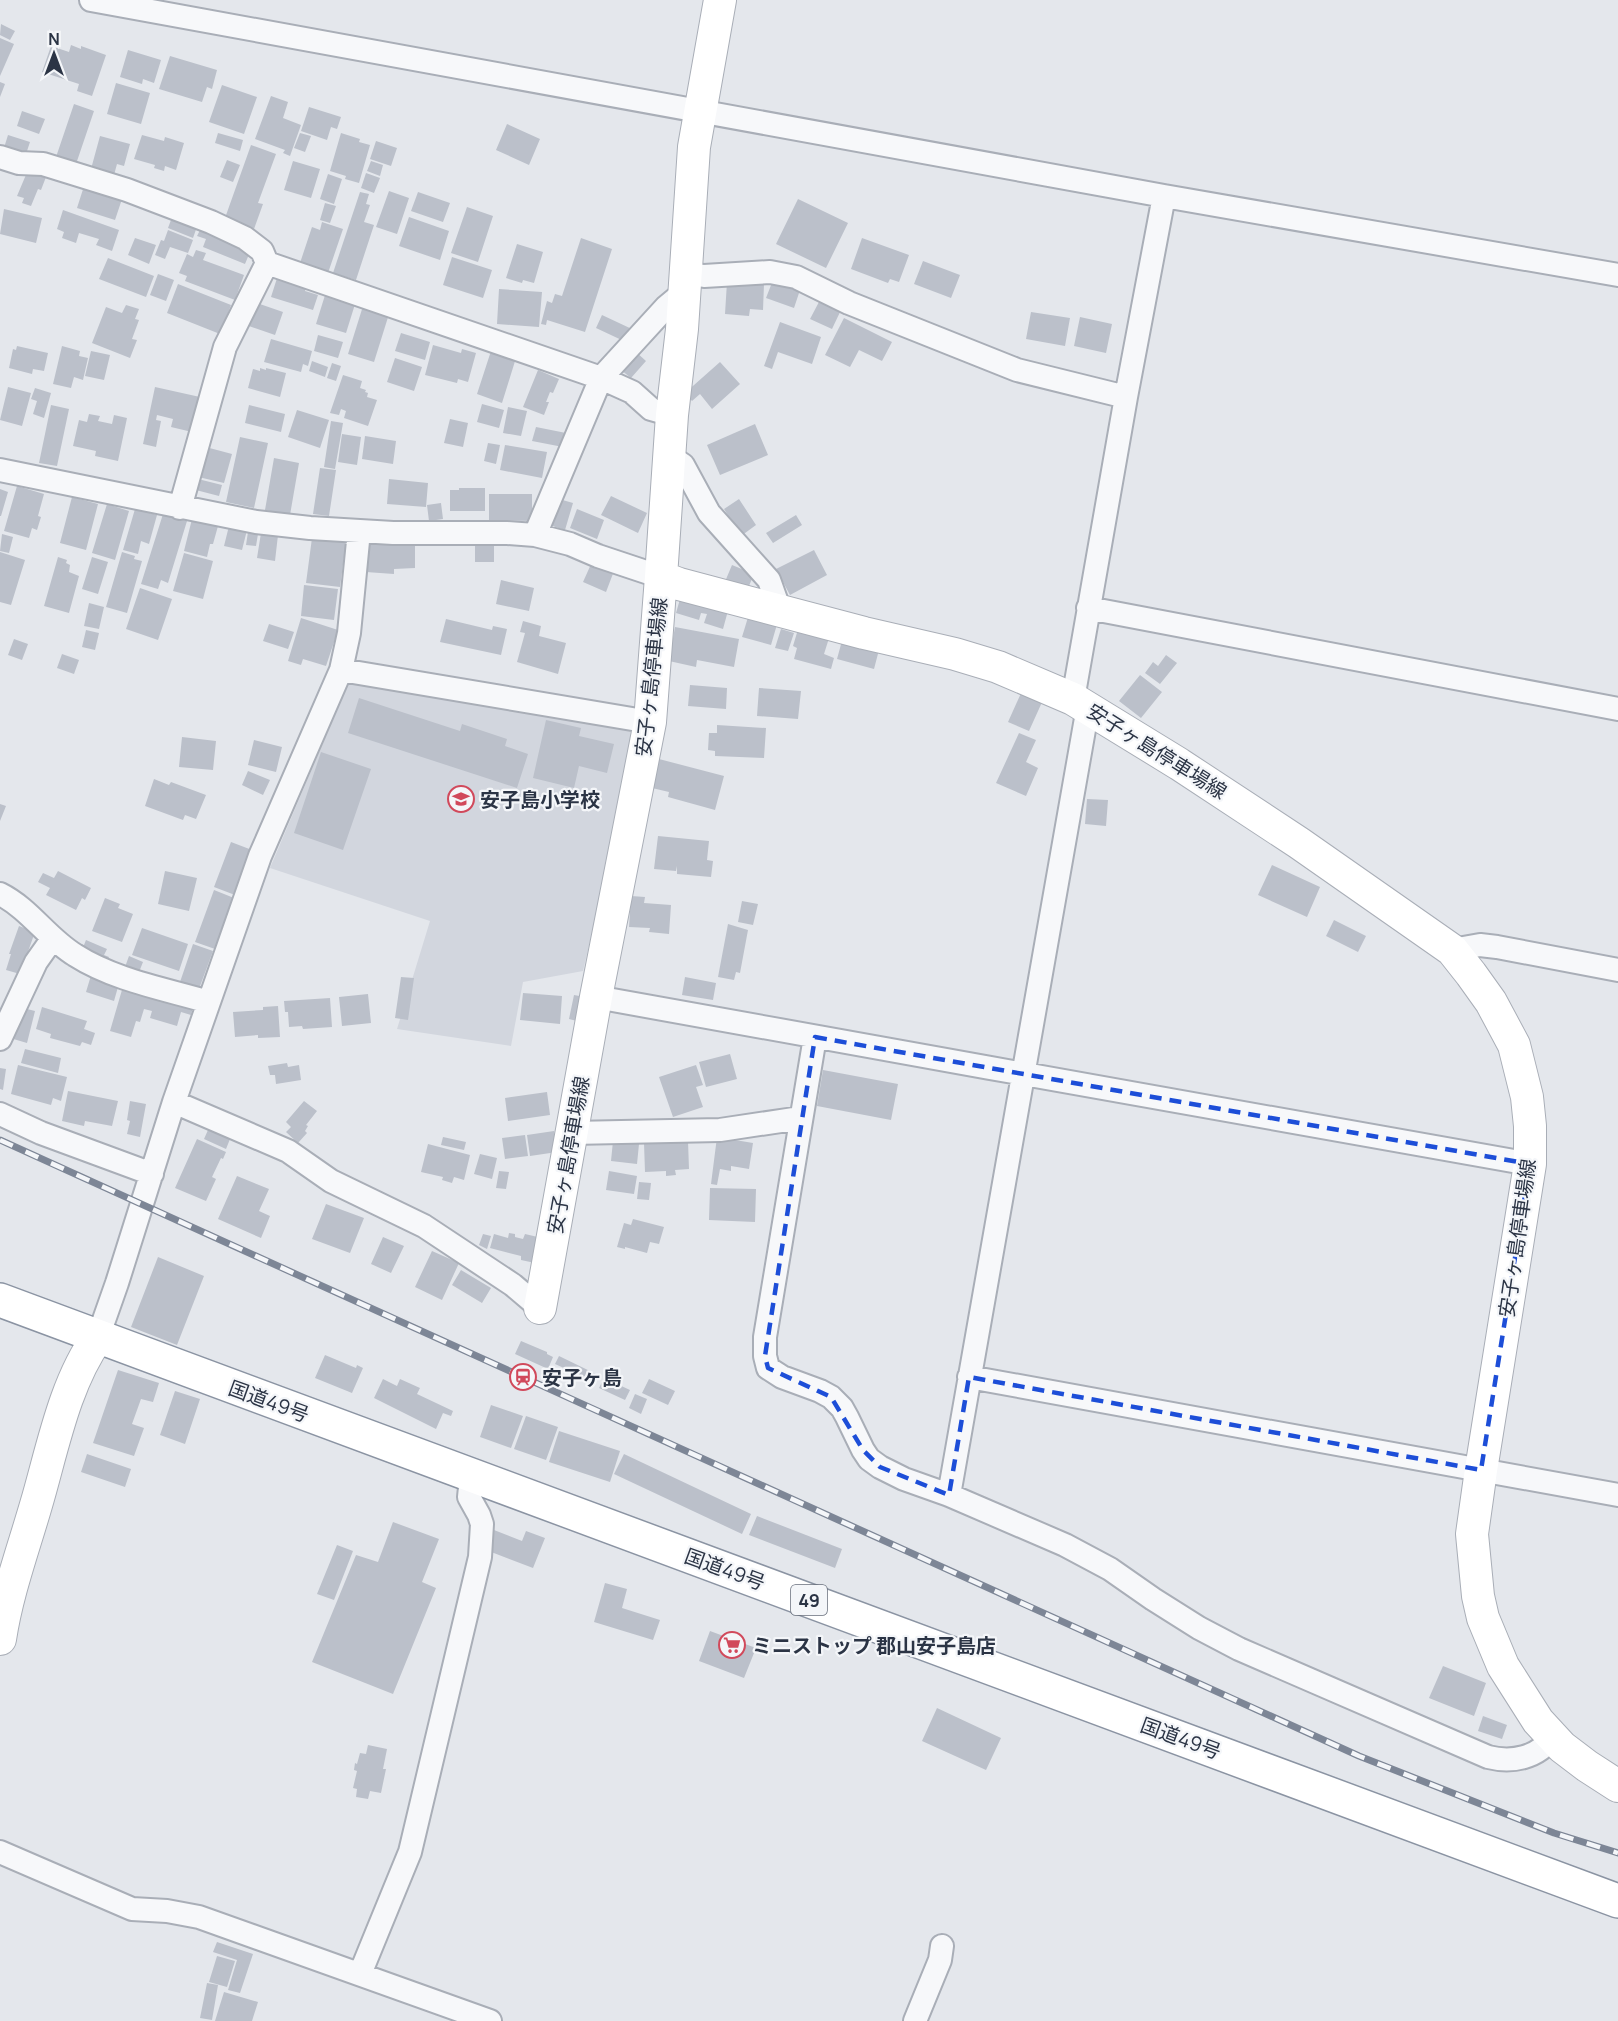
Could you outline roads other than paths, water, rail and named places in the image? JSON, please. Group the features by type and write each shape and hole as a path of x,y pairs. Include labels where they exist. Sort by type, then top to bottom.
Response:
{"highway":[{"name":"国道49号","path":"0,1300 471,1477 1618,1901"}],"main road":[{"path":"660,577 668,455 682,329 694,147 720,0"},
{"name":"安子ヶ島停車場線","path":"540,1308 596,997 650,722 660,577 780,611 955,654 998,667 1081,703 1299,843 1452,950 1491,1002 1514,1045 1527,1096 1530,1164 1472,1534 1474,1571 1483,1618 1503,1666 1538,1721 1552,1737 1587,1766 1618,1786"},
{"path":"0,1639 14,1573 63,1412 79,1367 98,1337"}],"street":[{"path":"91,0 1164,196 1618,275"},
{"path":"0,157 19,163 54,168 127,190 211,222 245,238 262,251 267,263 601,378 632,392 651,409 672,415"},
{"path":"949,1495 1024,1073 1081,703 1088,608 1164,196"},
{"path":"180,508 225,347 267,263"},
{"path":"535,535 601,378 685,283 704,276 770,272 796,277 849,303 1017,370 1126,397"},
{"path":"668,455 683,465 709,513 769,580 780,611"},
{"path":"0,470 256,522 359,531 535,535 570,544 660,577"},
{"path":"98,1337 174,1102 260,856 341,670 349,633 359,531"},
{"path":"1088,608 1618,709"},
{"path":"341,670 650,722"},
{"path":"0,894 21,907 65,949 91,964 209,1002"},
{"path":"0,1039 36,962 53,939"},
{"path":"1452,950 1480,945 1497,947 1618,970"},
{"path":"596,997 1530,1164"},
{"path":"815,1037 765,1336 765,1356 768,1368 783,1377 831,1397 848,1418 862,1450 880,1467 1065,1545 1110,1569 1199,1628 1239,1649 1488,1757 1507,1760 1526,1757 1547,1746 1552,1737"},
{"path":"174,1102 288,1151 332,1181 424,1226 513,1285 540,1308"},
{"path":"0,1114 41,1133 152,1174"},
{"path":"572,1133 720,1130 783,1120 801,1120"},
{"path":"969,1377 1618,1495"},
{"path":"360,1974 410,1852 480,1557 482,1524 469,1497 471,1477"},
{"path":"0,1852 132,1909 167,1911 199,1917 490,2021"},
{"path":"915,2021 940,1960 942,1946"}],"railway":[{"path":"0,1140 1359,1756 1554,1833 1618,1853"}],"place":[{"name":"安子島小学校","path":"461,799"},
{"name":"安子ヶ島","path":"523,1377"},
{"name":"ミニストップ 郡山安子島店","path":"732,1645"}]}
